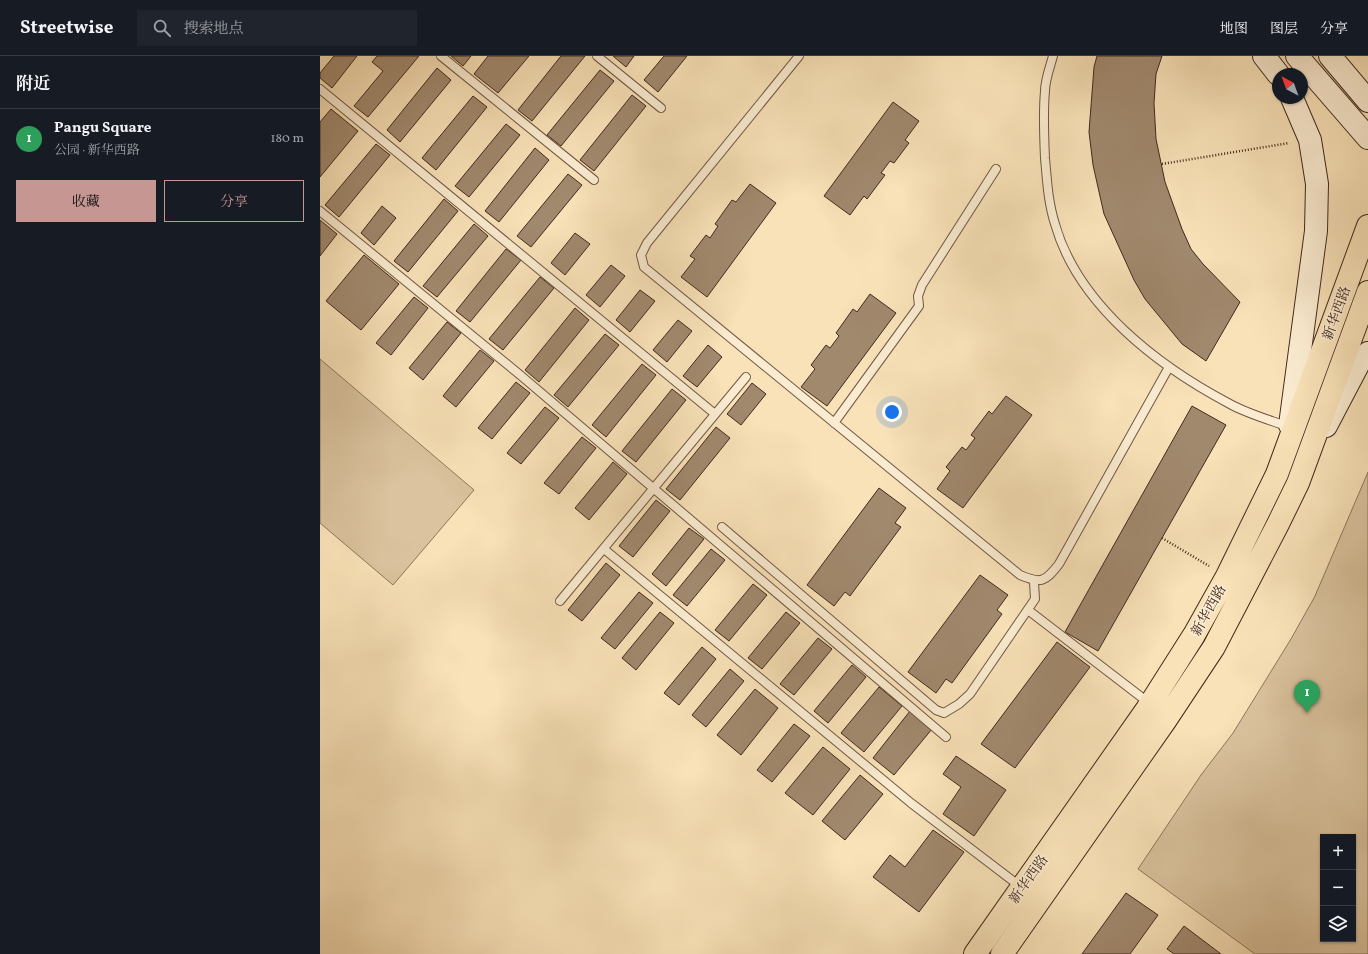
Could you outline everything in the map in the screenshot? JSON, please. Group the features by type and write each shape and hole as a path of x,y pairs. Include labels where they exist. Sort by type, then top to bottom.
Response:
{"main road":[{"path":"1264,56 1273,68"},
{"path":"1297,56 1368,138"},
{"path":"1330,56 1368,101"},
{"path":"1288,436 1316,231 1317,184 1310,140 1295,104"},
{"name":"新华西路","path":"975,954 1150,704 1194,636 1227,576 1271,487 1288,436 1368,226"},
{"name":"新华西路","path":"1002,954 1165,721 1214,647 1268,545 1298,482 1368,292"},
{"path":"1298,482 1359,363 1368,353"}],"lane":[{"path":"441,56 594,180"},
{"path":"597,56 661,108"},
{"path":"799,56 647,243 642,255 644,267 1020,575 1034,582 1044,580 1059,564 1169,367"},
{"path":"1053,56 1045,90 1044,138 1048,194 1055,225 1066,252 1083,282 1104,309 1138,344 1169,367 1231,405 1288,436"},
{"path":"320,89 715,414"},
{"path":"834,423 919,306 918,296 922,285 996,169"},
{"path":"320,211 519,374 946,737"},
{"path":"560,601 746,376"},
{"path":"722,527 936,710 944,713 959,704 970,694 1028,610 1035,599 1034,582"},
{"path":"604,549 911,803 1022,888"},
{"path":"1028,610 1150,704"}],"path":[{"path":"1162,164 1310,140"},
{"path":"1162,538 1227,576"}],"shaded area":[{"path":"320,359 474,490 393,585 320,523"},
{"path":"1368,472 1368,954 1255,954 1138,869 1201,775 1233,733 1291,639 1315,596"}],"building":[{"path":"334,56 357,56 332,88 320,78 320,73"},
{"path":"377,56 419,56 368,117 354,106 383,71 372,62"},
{"path":"451,56 471,56 463,66"},
{"path":"488,56 529,56 498,93 474,74"},
{"path":"561,56 585,56 532,121 518,110"},
{"path":"613,56 634,56 626,67"},
{"path":"664,56 687,56 658,92 644,80"},
{"path":"1097,56 1162,56 1156,74 1154,103 1156,139 1165,182 1191,249 1203,264 1240,302 1206,361 1182,344 1145,299 1134,280 1104,214 1093,165 1089,132 1094,67"},
{"path":"437,68 451,80 400,142 387,130"},
{"path":"600,70 614,81 561,146 547,135"},
{"path":"632,95 646,106 594,171 580,160"},
{"path":"473,96 487,107 436,170 422,158"},
{"path":"893,102 919,121 905,140 909,143 894,163 890,161 881,173 885,175 867,199 864,196 850,215 824,196"},
{"path":"331,109 358,131 320,177 320,122"},
{"path":"506,124 520,135 469,197 455,186"},
{"path":"376,144 390,155 339,217 325,205"},
{"path":"535,148 549,160 499,222 485,211"},
{"path":"568,174 582,185 531,247 517,236"},
{"path":"750,184 776,203 707,297 681,277 695,259 690,256 706,235 710,238 718,226 715,224 732,200 736,202"},
{"path":"444,199 458,211 408,272 394,261"},
{"path":"382,206 396,218 374,245 361,233"},
{"path":"320,220 337,234 320,256"},
{"path":"474,224 488,236 437,297 423,286"},
{"path":"575,233 590,244 565,275 551,263"},
{"path":"506,249 521,260 470,322 456,311"},
{"path":"364,255 399,284 361,330 326,301"},
{"path":"611,265 625,276 600,307 586,295"},
{"path":"540,277 554,288 503,350 489,339"},
{"path":"640,290 655,301 630,332 616,320"},
{"path":"870,294 896,313 827,406 801,387 815,369 811,365 826,345 830,348 839,336 836,333 853,309 857,312"},
{"path":"414,297 428,308 391,355 376,343"},
{"path":"575,308 589,320 539,382 525,370"},
{"path":"678,320 692,331 667,362 653,350"},
{"path":"447,322 461,333 423,380 409,368"},
{"path":"605,334 619,345 568,407 554,395"},
{"path":"708,345 722,357 697,387 683,376"},
{"path":"480,350 494,361 456,407 443,396"},
{"path":"642,364 656,375 606,437 592,425"},
{"path":"516,382 530,393 492,439 478,428"},
{"path":"752,383 766,394 741,425 727,414"},
{"path":"672,389 686,400 636,462 622,451"},
{"path":"1006,396 1032,415 963,508 937,489 950,471 946,467 962,447 966,450 975,438 971,435 989,411 992,414"},
{"path":"1192,406 1226,425 1098,651 1065,632"},
{"path":"545,407 559,418 521,464 507,453"},
{"path":"716,427 730,438 680,500 666,489"},
{"path":"582,437 596,448 559,494 544,483"},
{"path":"613,462 627,474 589,520 575,508"},
{"path":"879,488 906,508 895,523 901,527 850,596 845,592 834,606 807,585"},
{"path":"656,500 670,511 633,557 619,546"},
{"path":"689,528 704,539 666,586 652,574"},
{"path":"711,549 725,560 687,606 673,595"},
{"path":"606,563 620,575 582,621 568,610"},
{"path":"980,575 1008,595 997,610 1002,614 952,683 946,679 936,693 908,672"},
{"path":"753,584 767,595 729,641 715,630"},
{"path":"639,592 653,603 615,649 601,638"},
{"path":"660,612 674,623 636,670 622,658"},
{"path":"786,612 800,623 762,669 748,658"},
{"path":"818,638 832,649 794,695 780,684"},
{"path":"1057,642 1090,667 1015,768 981,744"},
{"path":"702,647 716,659 679,705 664,693"},
{"path":"852,665 866,677 828,723 814,711"},
{"path":"730,669 744,681 706,727 692,715"},
{"path":"879,687 902,706 864,752 841,733"},
{"path":"755,689 778,708 741,755 717,735"},
{"path":"910,711 932,729 894,775 873,758"},
{"path":"794,724 810,736 772,782 757,770"},
{"path":"823,747 850,769 813,815 785,793"},
{"path":"956,756 1006,790 974,836 943,814 961,787 943,774"},
{"path":"860,775 883,794 845,840 822,821"},
{"path":"933,830 964,852 919,912 873,877 890,855 905,867"},
{"path":"1126,893 1158,915 1130,954 1082,954"},
{"path":"1184,926 1221,954 1174,954 1167,949"}],"place":[{"name":"Pangu Square","path":"1307,713"}]}
